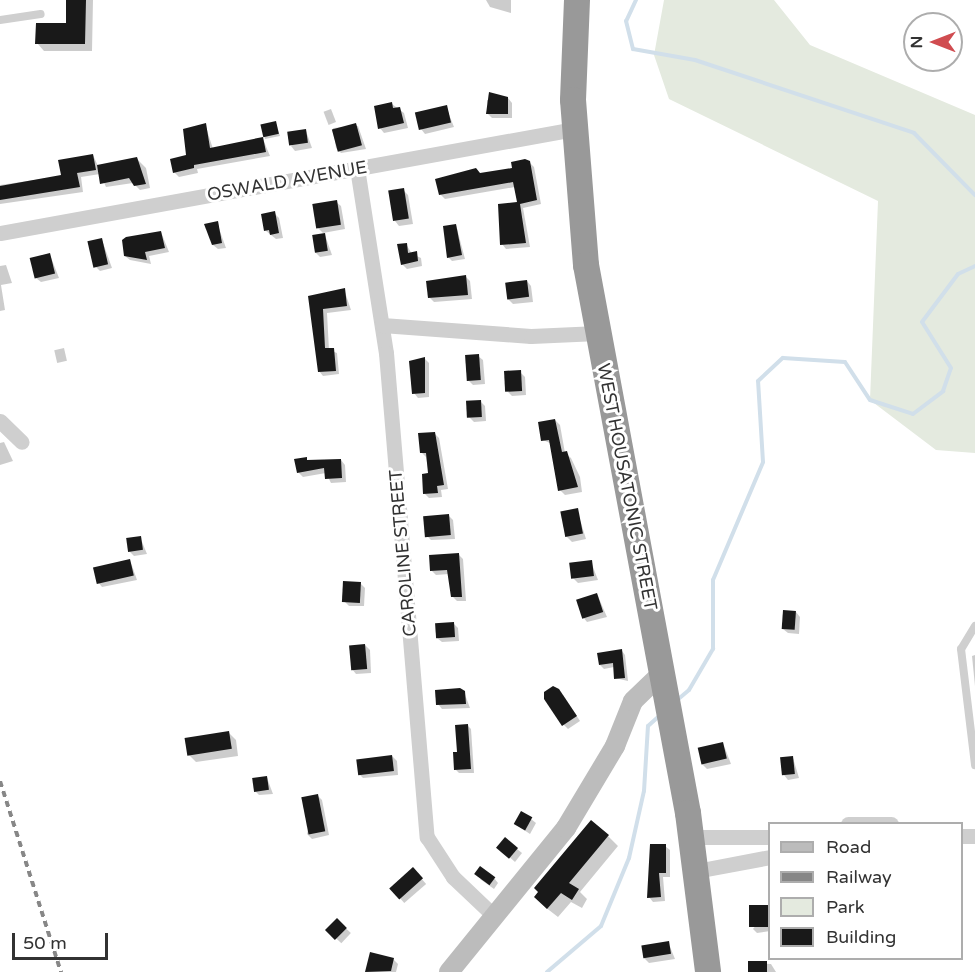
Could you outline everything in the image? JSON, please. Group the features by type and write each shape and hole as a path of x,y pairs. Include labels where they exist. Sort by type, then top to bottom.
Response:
{"highway":[{"name":"WEST HOUSATONIC STREET","path":"577,0 574,129 580,216 598,333 692,837 708,972"}],"street":[{"name":"OSWALD AVENUE","path":"0,232 574,129"},
{"name":"CAROLINE STREET","path":"357,168 382,325 427,837 453,877 493,915"},
{"path":"382,325 531,336 598,333"},
{"path":"0,421 22,442"},
{"path":"449,972 571,820 615,746 633,700 664,680"},
{"path":"692,837 768,837"},
{"path":"696,871 768,857"}],"lane":[{"path":"0,20 41,14"},
{"path":"975,626 961,649 975,765"}],"green space":[{"path":"664,0 774,0 810,45 975,115 975,453 936,450 870,400 878,201 669,99 654,55"}],"building":[{"path":"66,0 86,0 85,44 35,44 36,23 66,23"},
{"path":"489,92 508,97 508,114 486,114"},
{"path":"392,102 393,108 400,107 404,123 378,129 374,106"},
{"path":"447,105 451,123 419,130 415,112"},
{"path":"276,121 279,134 263,137 260,125"},
{"path":"206,123 210,148 263,137 266,152 194,165 194,168 173,173 170,159 186,155 183,129"},
{"path":"356,123 362,145 338,152 332,129"},
{"path":"306,129 308,143 289,146 287,132"},
{"path":"93,154 96,170 77,173 80,187 0,200 0,186 61,175 58,160"},
{"path":"137,157 146,184 134,186 129,178 100,184 97,165"},
{"path":"525,159 530,161 537,200 520,204 526,243 500,245 498,204 517,202 513,182 439,195 435,179 476,168 480,173 512,168 511,162"},
{"path":"404,188 409,219 393,221 388,191"},
{"path":"337,200 341,225 316,229 312,204"},
{"path":"275,211 279,233 270,235 269,230 264,231 261,214"},
{"path":"218,221 222,243 212,245 204,224"},
{"path":"456,224 462,255 447,258 443,226"},
{"path":"161,231 165,248 145,252 147,260 124,256 122,240 126,237"},
{"path":"325,233 328,251 315,253 312,235"},
{"path":"102,238 108,264 93,268 87,241"},
{"path":"407,243 408,253 417,251 418,261 401,265 397,244"},
{"path":"50,253 55,273 35,278 30,258"},
{"path":"466,275 468,295 428,298 426,281"},
{"path":"527,280 529,297 507,300 505,283"},
{"path":"345,288 347,306 323,309 325,348 334,348 336,371 318,372 308,296"},
{"path":"479,354 481,380 467,381 465,355"},
{"path":"425,357 425,393 412,394 409,361"},
{"path":"521,370 522,391 505,392 504,371"},
{"path":"481,400 482,417 467,418 466,401"},
{"path":"555,419 562,452 567,451 578,487 558,491 549,440 541,441 538,422"},
{"path":"435,432 444,485 437,486 438,493 423,494 422,474 428,473 426,453 420,453 418,433"},
{"path":"307,457 307,460 341,459 342,478 325,479 324,468 297,473 294,459"},
{"path":"578,508 583,534 565,537 560,511"},
{"path":"449,514 451,535 425,537 423,516"},
{"path":"141,536 143,550 128,552 126,538"},
{"path":"459,553 462,597 451,597 447,570 430,571 429,555"},
{"path":"130,559 134,576 97,584 93,568"},
{"path":"592,560 594,576 571,579 569,563"},
{"path":"343,581 361,582 360,603 342,602"},
{"path":"597,593 603,612 582,619 576,600"},
{"path":"783,610 796,611 795,630 782,629"},
{"path":"454,622 455,637 436,638 435,623"},
{"path":"365,644 367,669 351,670 349,645"},
{"path":"622,649 625,678 614,679 613,663 599,665 597,653"},
{"path":"553,686 559,689 577,716 562,726 544,699 544,692"},
{"path":"460,688 465,691 466,704 436,705 435,690"},
{"path":"468,724 471,769 454,770 453,752 457,752 455,725"},
{"path":"229,731 232,749 187,756 185,738"},
{"path":"723,742 727,759 701,764 698,748"},
{"path":"392,755 394,771 358,775 356,759"},
{"path":"793,756 795,774 782,775 780,757"},
{"path":"267,776 269,790 254,792 252,778"},
{"path":"318,794 325,831 309,835 301,797"},
{"path":"521,811 532,817 525,830 514,824"},
{"path":"591,820 609,835 569,883 579,889 572,900 561,893 547,909 534,897 538,892 534,888"},
{"path":"505,837 518,848 509,859 496,848"},
{"path":"650,844 666,844 666,873 659,873 661,897 647,898"},
{"path":"480,866 495,877 489,885 474,874"},
{"path":"413,867 423,878 399,900 389,888"},
{"path":"749,905 768,905 768,927 749,927"},
{"path":"337,918 347,928 335,940 325,930"},
{"path":"669,941 671,954 643,958 641,945"},
{"path":"370,952 394,958 391,971 365,972"},
{"path":"748,961 767,961 767,972 748,972"}],"waterway":[{"path":"636,0 626,21 633,49 695,60 914,133 975,195"},
{"path":"676,701 689,690 713,649 713,580 763,462 758,381 783,358 845,362 870,400 913,414 943,391 951,368 922,322 958,274 975,266"},
{"path":"547,972 601,926 629,858 644,791 648,726 659,716"}],"railway":[{"path":"0,781 61,972"}]}
